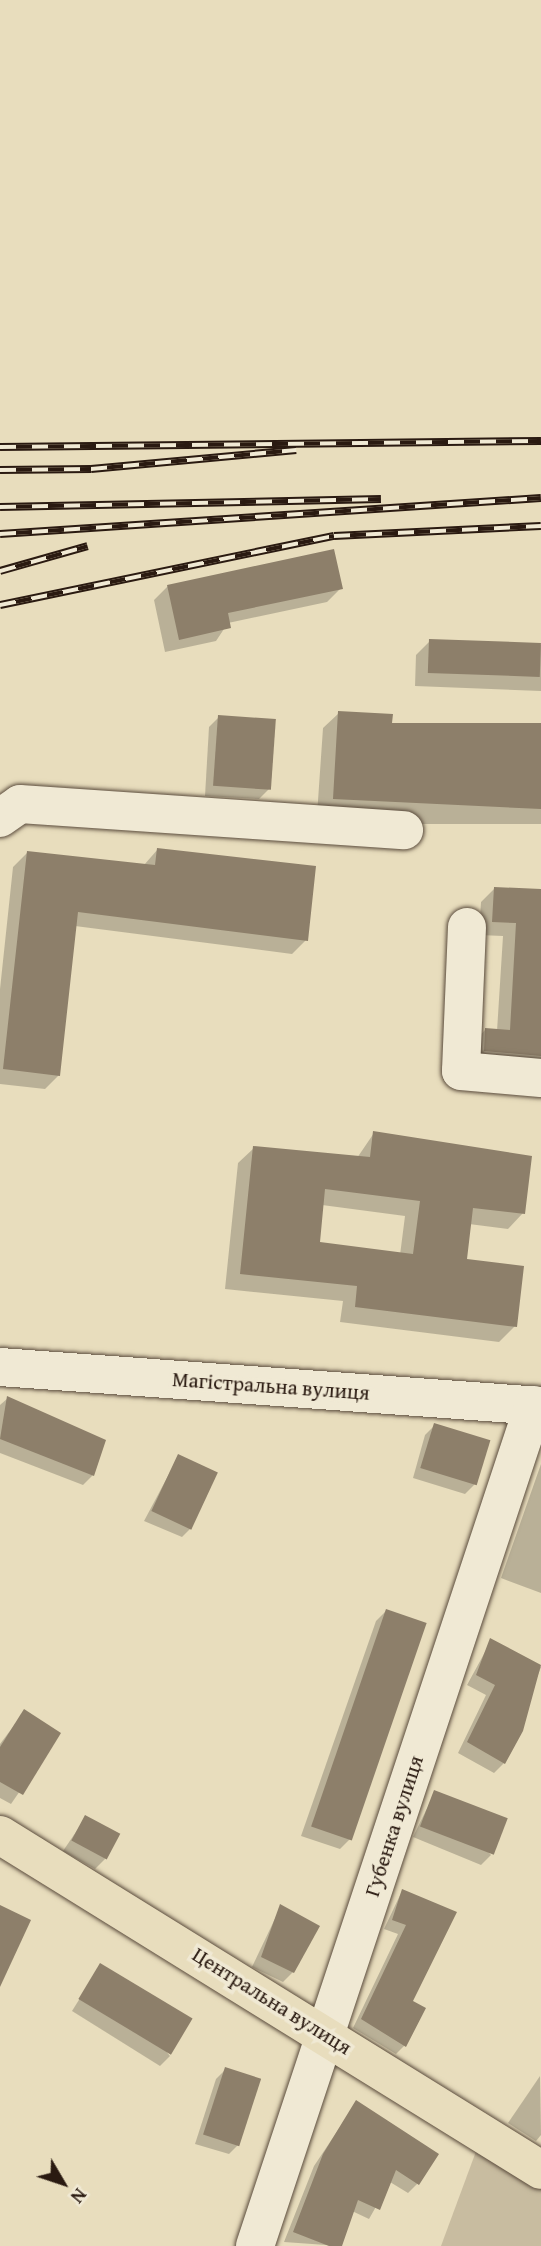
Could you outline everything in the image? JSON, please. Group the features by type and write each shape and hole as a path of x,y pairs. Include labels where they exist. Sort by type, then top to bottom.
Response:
{"main road":[{"name":"Центральна вулиця","path":"0,1835 326,2033 541,2170"}],"street":[{"path":"0,818 20,804 404,830"},
{"path":"467,927 461,1071 541,1078"},
{"name":"Магістральна вулиця","path":"0,1367 538,1406"},
{"name":"Губенка вулиця","path":"255,2246 538,1406"}],"shaded area":[{"path":"478,2146 541,2187 541,2246 441,2246"}],"building":[{"path":"334,549 343,589 228,613 231,628 179,640 167,585"},
{"path":"429,639 541,643 540,677 428,673"},
{"path":"338,711 393,714 392,723 541,723 541,809 333,799"},
{"path":"218,715 276,719 271,790 213,786"},
{"path":"157,848 316,866 308,941 78,912 60,1076 3,1069 27,851 155,865"},
{"path":"494,887 541,889 541,1056 484,1051 485,1028 510,1030 516,923 492,922"},
{"path":"373,1131 532,1156 525,1214 473,1208 467,1259 524,1266 517,1327 355,1307 357,1286 240,1274 253,1146 370,1157","holes":["325,1189 420,1201 413,1254 320,1242"]},
{"path":"7,1396 106,1440 94,1476 0,1439"},
{"path":"434,1423 490,1440 477,1485 420,1468"},
{"path":"178,1454 218,1473 191,1530 151,1511"},
{"path":"386,1609 427,1623 352,1840 311,1826"},
{"path":"490,1638 541,1665 523,1731 505,1764 467,1742 495,1685 476,1675"},
{"path":"24,1709 61,1733 23,1795 0,1782 0,1747"},
{"path":"434,1790 508,1818 494,1855 420,1826"},
{"path":"85,1815 120,1834 107,1859 71,1841"},
{"path":"402,1889 457,1912 413,2001 426,2008 406,2047 361,2019 406,1925 392,1920"},
{"path":"280,1904 320,1926 294,1973 261,1957"},
{"path":"0,1905 31,1920 0,1987"},
{"path":"100,1963 193,2019 171,2055 78,1999"},
{"path":"225,2067 261,2079 239,2146 203,2135"},
{"path":"356,2100 439,2154 419,2185 396,2170 380,2210 358,2200 342,2246 329,2246 293,2232 323,2154"}],"railway":[{"path":"0,447 541,441"},
{"path":"0,470 91,469 296,450"},
{"path":"0,534 541,498"},
{"path":"0,507 381,499"},
{"path":"0,605 334,536 541,526"},
{"path":"0,571 88,546"}]}
